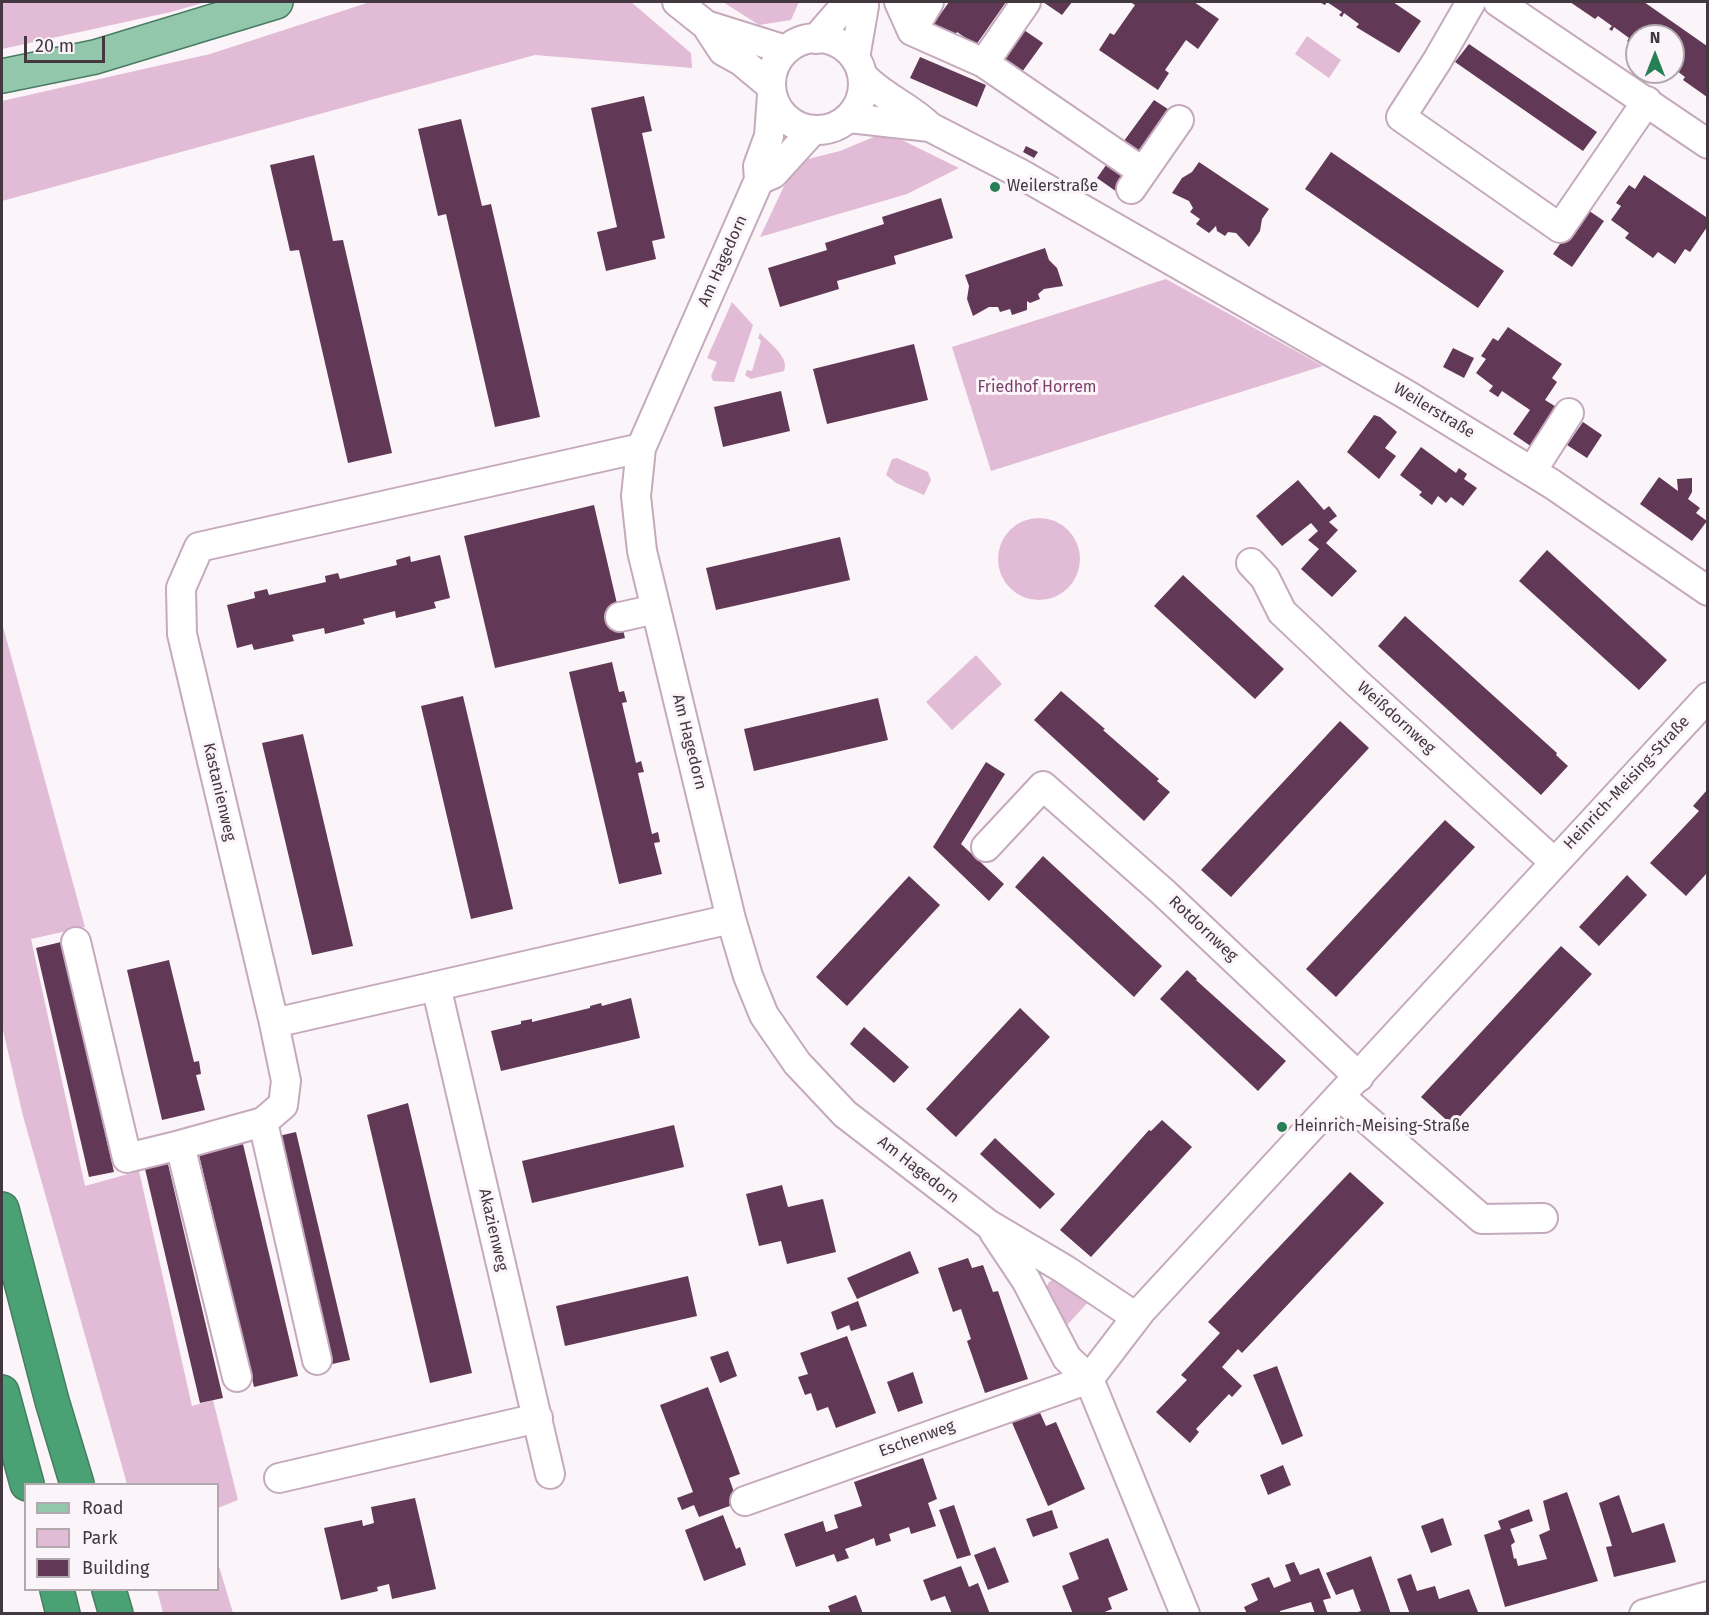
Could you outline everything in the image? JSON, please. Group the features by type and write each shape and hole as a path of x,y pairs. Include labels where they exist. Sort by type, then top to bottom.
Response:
{"highway":[{"path":"2,1209 52,1401 76,1483"},
{"path":"2,1392 26,1483"},
{"path":"57,1591 63,1614"},
{"path":"109,1591 116,1614"}],"main road":[{"path":"2,76 95,57 276,2"}],"street":[{"path":"677,2 706,25 723,51 741,61 772,91"},
{"path":"899,2 912,31 984,63 1137,181 1179,120"},
{"path":"912,31 929,2"},
{"path":"984,63 1026,2"},
{"path":"1471,2 1401,117 1560,228 1647,101"},
{"path":"1498,2 1647,101 1707,144"},
{"path":"816,39 856,4"},
{"path":"856,4 859,67 863,92 858,106 849,118 838,126 813,130 799,127 787,119 778,108 772,91 773,73 786,50 798,42 816,39 839,44 859,67"},
{"path":"706,25 786,50"},
{"name":"Weilerstraße","path":"859,67 876,91 914,111 930,127 1019,173 1407,394 1532,471 1707,591"},
{"name":"Am Hagedorn","path":"772,91 769,136 758,166 759,180 641,448 636,496 642,551 731,919 748,976 764,1015 797,1063 845,1114 988,1224 1064,1269 1136,1317"},
{"name":"Weilerstraße","path":"849,118 930,127"},
{"path":"759,180 774,174 813,130"},
{"path":"1532,471 1569,413"},
{"name":"Kastanienweg","path":"274,1023 182,634 181,588 200,547 641,448"},
{"name":"Weißdornweg","path":"1251,563 1265,578 1282,612 1554,862"},
{"path":"620,617 656,609"},
{"name":"Heinrich-Meising-Straße","path":"1089,1378 1136,1317 1707,697"},
{"name":"Rotdornweg","path":"986,847 1043,786 1163,891 1350,1087 1482,1219 1543,1218"},
{"path":"76,942 127,1158 263,1122 283,1105 286,1081 274,1023 731,919"},
{"name":"Akazienweg","path":"436,986 550,1474"},
{"path":"263,1122 317,1360"},
{"path":"180,1145 237,1377"},
{"name":"Am Hagedorn","path":"988,1224 1026,1280 1067,1358 1089,1378 1185,1614"},
{"name":"Eschenweg","path":"745,1501 1089,1378"},
{"path":"279,1478 538,1418"},
{"path":"1644,1614 1707,1596"}],"green space":[{"path":"2,2 206,2 171,12 2,49"},
{"path":"370,2 631,2 691,53 692,68 535,55 2,201 2,101 210,54"},
{"path":"723,2 799,2 791,20 759,25"},
{"path":"1307,36 1341,60 1329,78 1295,54"},
{"path":"876,136 902,140 959,168 907,194 760,237 785,184 801,164 808,159 840,151"},
{"name":"Friedhof Horrem","path":"1166,279 1323,366 991,471 952,347"},
{"path":"732,302 753,325 734,382 713,381 711,376 717,362 707,358"},
{"path":"760,333 778,350 785,366 784,371 751,379 745,375 747,370 752,371 761,341 758,338"},
{"path":"897,458 928,472 931,480 924,495 896,483 886,475 892,459"},
{"path":"1039,518 1055,521 1068,530 1077,543 1080,559 1077,575 1068,588 1055,597 1039,600 1023,597 1010,588 1001,575 998,559 1001,543 1010,530 1023,521"},
{"path":"2,623 85,927 31,939 85,1186 139,1171 192,1406 213,1400 238,1500 219,1508 219,1483 127,1483 23,1116 2,1026"},
{"path":"976,655 1002,684 952,730 926,702"},
{"path":"1056,1278 1091,1299 1069,1323 1061,1328 1045,1290 1049,1282"},
{"path":"219,1566 233,1613 163,1613 157,1591 219,1591"}],"building":[{"path":"949,2 1006,2 976,45 957,32 950,42 930,29"},
{"path":"1043,2 1072,2 1062,15"},
{"path":"1130,2 1194,2 1219,19 1198,49 1186,40 1165,70 1169,73 1158,90 1099,50 1110,33 1114,35 1135,5"},
{"path":"1327,2 1393,2 1421,21 1399,53 1356,27 1359,24 1344,13 1342,17 1339,15 1342,12"},
{"path":"1570,2 1644,2 1676,24 1625,24 1625,35 1614,27 1612,31 1609,29 1612,26 1598,16 1595,19"},
{"path":"1024,30 1043,43 1022,72 1004,60"},
{"path":"1685,31 1707,46 1707,97 1685,81"},
{"path":"1469,44 1597,132 1583,151 1455,62"},
{"path":"920,57 986,85 977,107 910,78"},
{"path":"644,96 652,131 642,133 665,238 652,241 656,259 606,271 597,232 617,227 591,108"},
{"path":"1154,100 1174,113 1138,162 1118,149"},
{"path":"461,119 482,206 491,204 540,417 495,427 446,214 438,216 418,129"},
{"path":"1026,146 1038,152 1034,158 1023,152"},
{"path":"1331,152 1504,271 1478,308 1305,189"},
{"path":"314,155 333,241 343,240 392,453 348,463 299,250 290,251 270,165"},
{"path":"1111,158 1131,172 1117,192 1097,178"},
{"path":"1199,162 1269,209 1262,219 1260,231 1249,247 1236,233 1228,232 1225,236 1217,231 1216,226 1209,233 1196,224 1200,219 1190,212 1193,208 1189,201 1172,193 1182,178 1192,172"},
{"path":"1644,175 1706,217 1707,227 1690,252 1685,249 1675,264 1658,252 1653,258 1625,238 1629,233 1611,220 1621,206 1616,203 1629,185 1635,189"},
{"path":"941,198 953,238 894,256 896,264 837,281 839,289 780,307 768,268 827,250 825,243 884,224 882,217"},
{"path":"1585,208 1604,221 1572,267 1553,254"},
{"path":"1045,248 1049,260 1057,268 1063,286 1044,289 1038,294 1040,299 1030,303 1027,301 1027,310 1012,315 1010,309 1000,312 998,307 989,307 973,316 967,299 969,286 965,275"},
{"path":"1508,327 1562,364 1552,378 1557,382 1545,400 1558,408 1532,447 1513,434 1530,410 1502,391 1498,397 1489,391 1493,386 1476,373 1486,359 1481,356 1493,338 1498,341"},
{"path":"914,344 928,400 827,424 813,369"},
{"path":"1453,348 1474,358 1464,378 1443,367"},
{"path":"781,391 790,431 723,447 714,407"},
{"path":"1374,415 1380,417 1397,432 1385,448 1396,456 1379,479 1347,452"},
{"path":"1583,422 1602,435 1587,458 1567,445"},
{"path":"1421,447 1456,473 1459,468 1467,474 1464,479 1477,488 1463,506 1451,497 1446,503 1438,496 1432,505 1419,495 1422,492 1400,475"},
{"path":"1659,477 1678,491 1677,479 1692,478 1692,492 1688,499 1700,508 1696,513 1707,521 1692,541 1640,504"},
{"path":"1298,480 1324,510 1329,506 1337,516 1329,522 1338,530 1326,543 1357,571 1332,597 1301,569 1319,549 1308,540 1318,531 1311,523 1282,546 1256,516"},
{"path":"594,505 625,638 495,668 464,536"},
{"path":"840,537 850,580 716,610 706,568"},
{"path":"1547,550 1667,660 1639,690 1519,581"},
{"path":"440,555 450,598 434,602 436,608 396,618 395,611 363,619 365,624 325,634 324,628 292,635 294,641 254,650 252,644 237,648 227,605 255,598 254,592 267,589 269,595 326,582 325,576 338,573 340,579 397,565 396,560 410,556 411,562"},
{"path":"1183,575 1284,669 1255,699 1154,606"},
{"path":"1405,616 1557,753 1556,755 1568,766 1541,795 1378,646"},
{"path":"612,662 619,692 624,691 627,702 622,703 636,763 641,761 644,772 638,773 652,834 658,832 660,842 654,843 662,874 619,884 569,672"},
{"path":"1061,691 1159,779 1157,781 1170,792 1144,821 1034,720"},
{"path":"463,696 513,909 471,919 421,706"},
{"path":"878,698 888,740 754,771 744,729"},
{"path":"1340,721 1369,748 1231,897 1201,870"},
{"path":"303,734 353,946 312,955 262,743"},
{"path":"986,762 1005,774 961,844 1004,884 989,901 933,847"},
{"path":"1707,790 1707,873 1686,896 1650,863 1699,811 1693,806"},
{"path":"1445,820 1475,847 1336,997 1306,969"},
{"path":"1043,856 1162,966 1134,997 1015,887"},
{"path":"1627,875 1647,895 1599,946 1579,927"},
{"path":"909,876 940,905 847,1006 816,977"},
{"path":"61,942 114,1172 89,1177 36,948"},
{"path":"1561,946 1592,974 1452,1125 1421,1097"},
{"path":"169,960 194,1062 199,1061 201,1074 196,1075 205,1110 162,1120 127,970"},
{"path":"1187,970 1286,1061 1258,1091 1160,999"},
{"path":"631,998 640,1038 501,1071 491,1031 521,1024 521,1021 532,1019 532,1022 590,1008 590,1006 601,1003 602,1006"},
{"path":"1020,1008 1050,1037 956,1137 926,1109"},
{"path":"864,1027 909,1067 894,1083 850,1044"},
{"path":"408,1103 472,1373 430,1383 367,1115"},
{"path":"1162,1120 1192,1147 1091,1257 1060,1230 1149,1130 1151,1131"},
{"path":"674,1125 684,1167 532,1203 522,1161"},
{"path":"296,1132 350,1360 328,1365 274,1137"},
{"path":"995,1138 1055,1194 1040,1209 980,1154"},
{"path":"243,1144 298,1376 254,1387 199,1155"},
{"path":"168,1164 223,1398 200,1403 145,1169"},
{"path":"1350,1172 1384,1203 1242,1353 1238,1349 1222,1367 1242,1386 1232,1397 1229,1394 1196,1429 1199,1432 1190,1443 1156,1412 1187,1380 1181,1375 1220,1333 1208,1322"},
{"path":"782,1185 788,1207 823,1199 836,1252 787,1264 781,1241 759,1246 746,1194"},
{"path":"910,1251 919,1273 857,1299 847,1278"},
{"path":"968,1258 972,1268 983,1265 993,1292 998,1291 1028,1379 985,1393 967,1341 971,1339 961,1309 953,1312 938,1268"},
{"path":"688,1276 697,1316 565,1346 556,1306"},
{"path":"858,1301 867,1326 851,1331 849,1325 837,1330 831,1312"},
{"path":"847,1336 876,1413 836,1428 828,1407 817,1411 811,1393 805,1395 798,1377 808,1374 800,1353"},
{"path":"728,1351 737,1376 720,1383 710,1357"},
{"path":"1277,1366 1303,1436 1282,1445 1253,1375"},
{"path":"913,1372 923,1403 898,1412 887,1382"},
{"path":"708,1387 740,1474 729,1478 738,1503 699,1517 694,1505 682,1510 677,1498 693,1492 660,1405"},
{"path":"1037,1406 1046,1426 1056,1422 1085,1489 1048,1506 1010,1418"},
{"path":"923,1458 937,1499 928,1503 936,1526 911,1534 909,1527 889,1534 891,1541 876,1546 874,1538 845,1549 849,1558 837,1562 834,1554 796,1567 784,1534 823,1521 826,1532 838,1528 834,1515 862,1506 854,1482"},
{"path":"1283,1465 1291,1485 1268,1495 1260,1475"},
{"path":"1567,1492 1598,1581 1505,1607 1484,1535 1501,1529 1498,1521 1529,1509 1533,1521 1510,1529 1515,1542 1511,1545 1514,1559 1516,1558 1518,1566 1547,1559 1539,1535 1550,1530 1543,1501"},
{"path":"1619,1495 1632,1533 1664,1523 1676,1562 1614,1577 1606,1547 1612,1546 1599,1503"},
{"path":"415,1498 436,1589 392,1599 389,1584 377,1587 378,1591 341,1600 324,1528 362,1520 363,1526 374,1523 371,1507"},
{"path":"954,1505 971,1555 957,1559 939,1510"},
{"path":"1052,1510 1058,1528 1033,1537 1026,1519"},
{"path":"723,1515 736,1549 740,1547 746,1565 704,1581 685,1530"},
{"path":"1443,1518 1452,1545 1431,1553 1421,1526"},
{"path":"1108,1538 1128,1590 1108,1598 1112,1609 1100,1614 1073,1614 1062,1586 1079,1579 1069,1553"},
{"path":"995,1547 1009,1582 988,1590 974,1555"},
{"path":"1371,1556 1391,1614 1352,1614 1361,1611 1353,1589 1336,1595 1326,1573"},
{"path":"1294,1562 1300,1575 1319,1568 1331,1598 1323,1600 1328,1614 1315,1614 1311,1602 1280,1611 1280,1614 1247,1614 1244,1607 1258,1600 1251,1584 1269,1577 1274,1588 1291,1581 1285,1565"},
{"path":"961,1566 969,1587 978,1583 990,1614 952,1614 945,1596 931,1601 923,1580"},
{"path":"1411,1574 1417,1591 1435,1586 1439,1599 1469,1589 1478,1612 1410,1614 1397,1579"},
{"path":"856,1595 863,1614 831,1614 828,1606"}],"place":[{"name":"Weilerstraße","path":"995,187"},
{"name":"Heinrich-Meising-Straße","path":"1282,1127"}]}
